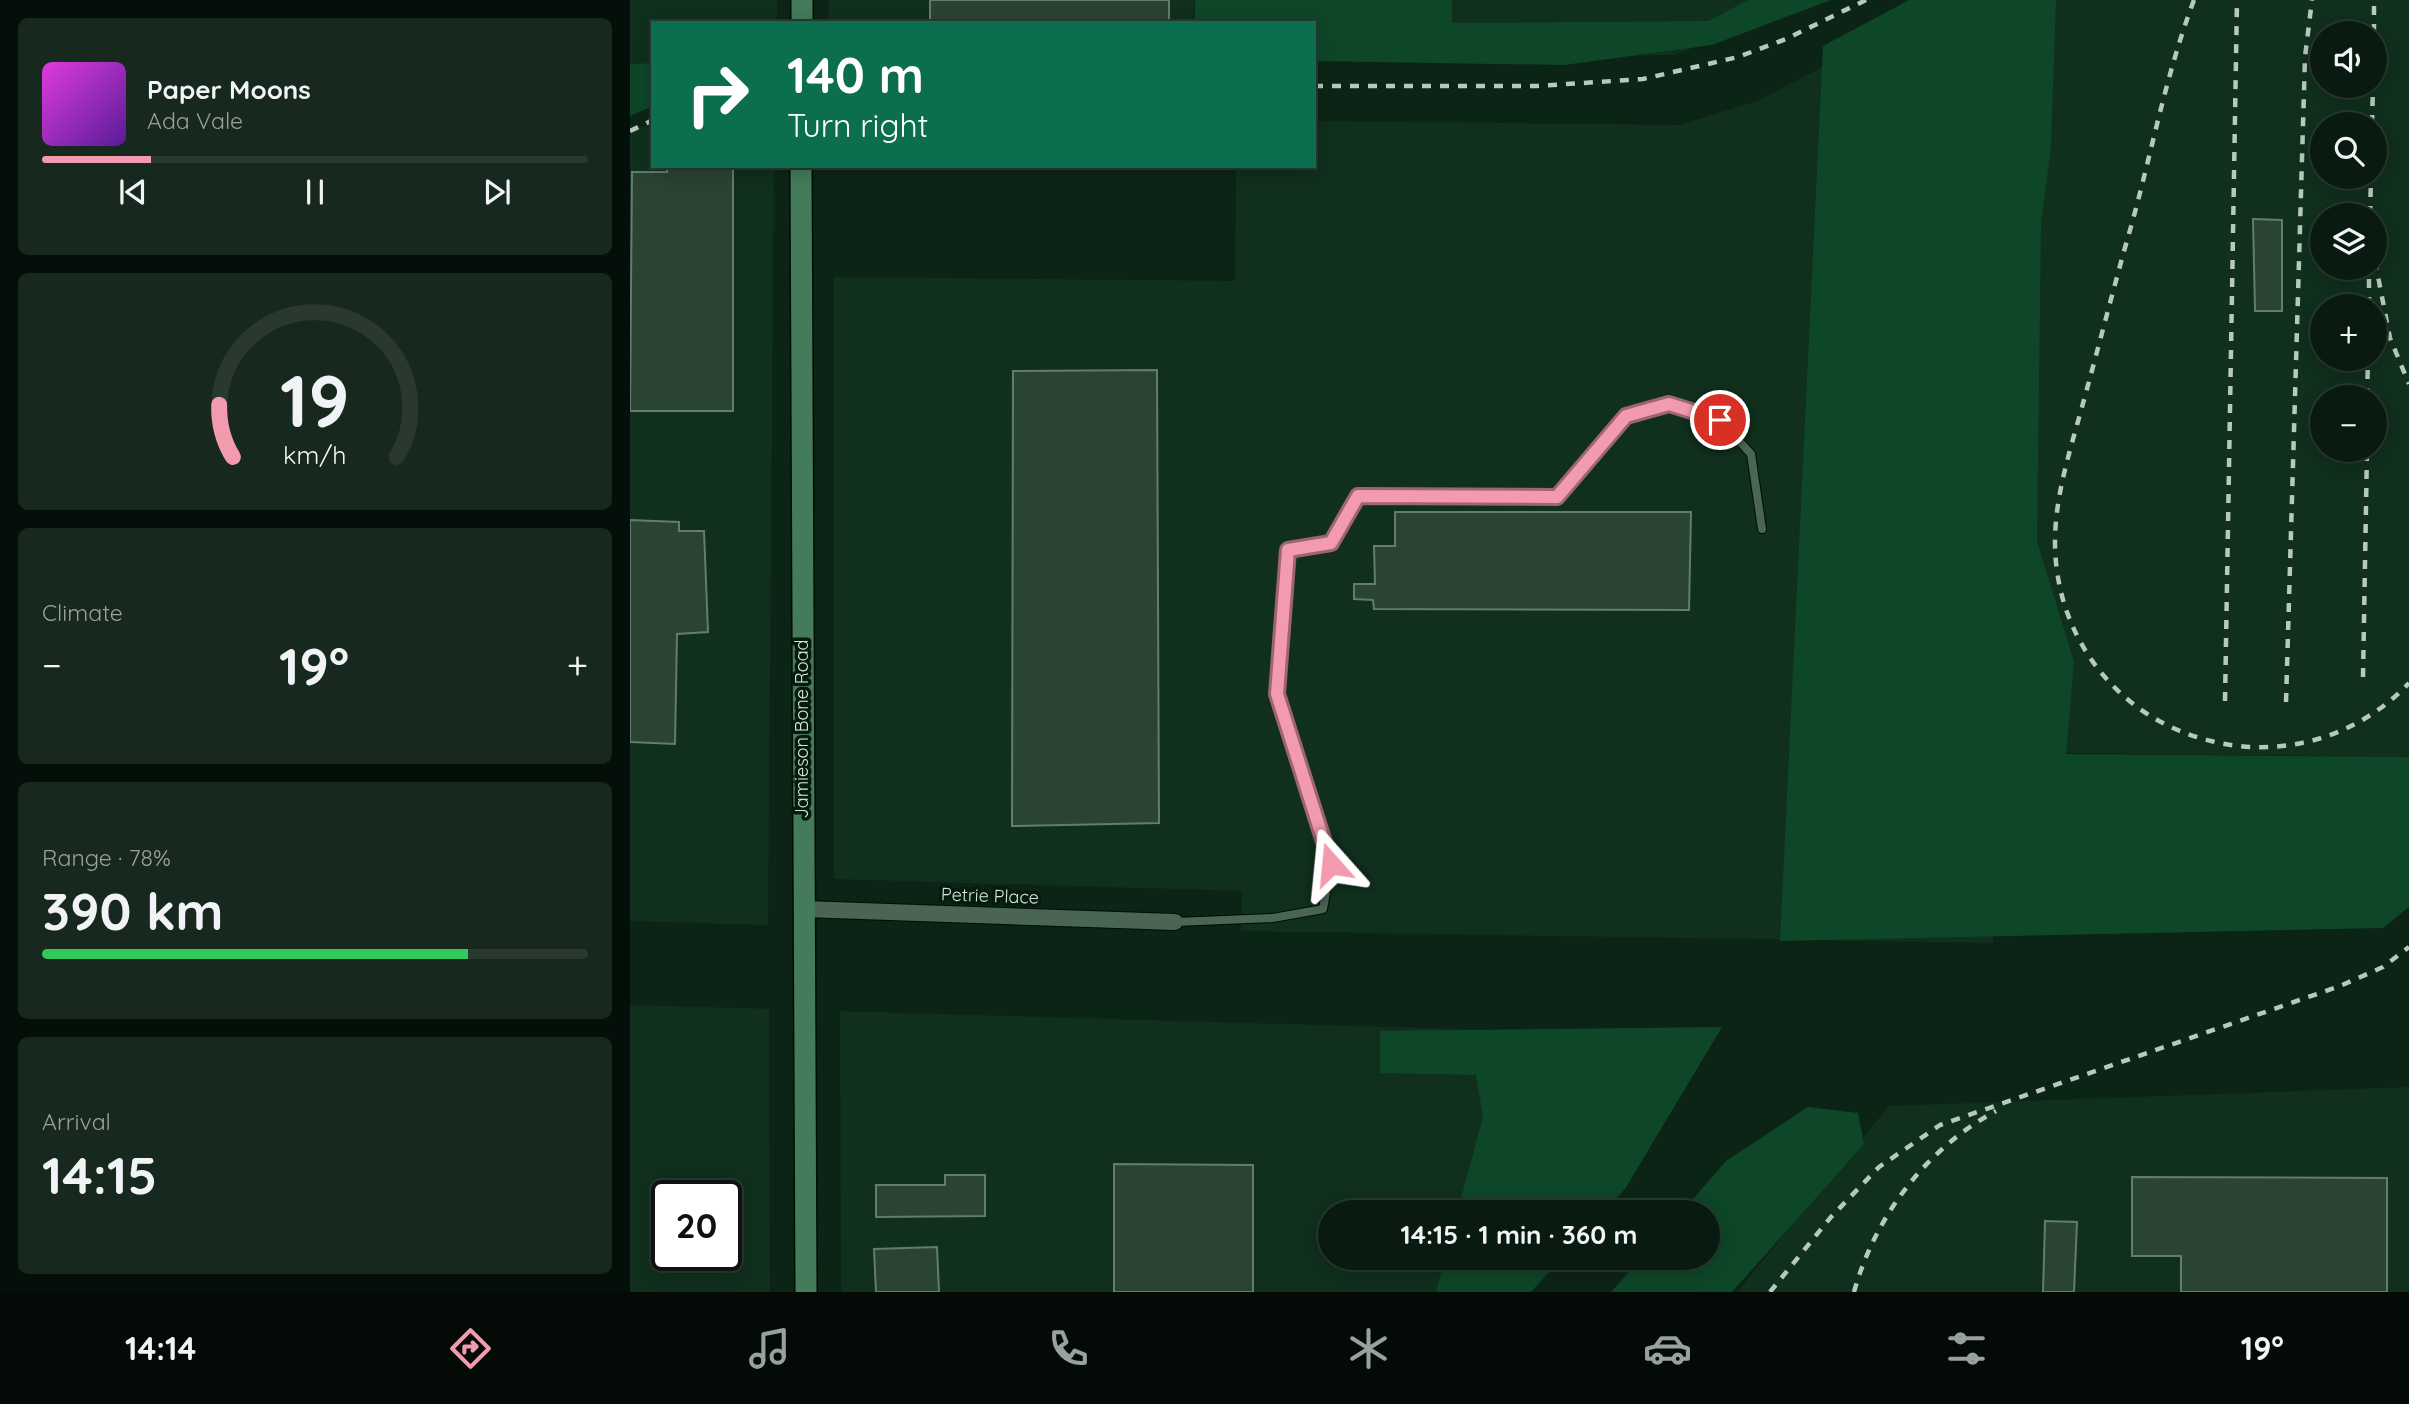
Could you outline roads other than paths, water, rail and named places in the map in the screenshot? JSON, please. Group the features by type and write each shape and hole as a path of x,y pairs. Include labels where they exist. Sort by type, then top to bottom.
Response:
{"street":[{"path":"802,0 802,21"},
{"name":"Jamieson Bone Road","path":"802,168 806,1292"},
{"name":"Petrie Place","path":"804,909 1175,922"}],"lane":[{"path":"1175,922 1273,918 1323,909 1331,864 1277,694 1288,550 1331,543 1358,496 1557,497 1626,416 1669,404 1720,420 1751,454 1762,529"}],"railway":[{"path":"1316,86 1537,86 1643,79 1738,57 1786,39 1866,0"},
{"path":"2194,0 2166,91 2060,491 2055,542 2058,577 2066,610 2080,641 2098,669 2121,693 2147,714 2178,730 2211,741 2265,747 2318,739 2367,717 2389,702 2409,683"},
{"path":"2225,701 2237,0"},
{"path":"2286,702 2305,57 2312,0"},
{"path":"2374,0 2374,21"},
{"path":"2372,112 2373,98"},
{"path":"630,131 651,121"},
{"path":"2370,203 2371,189"},
{"path":"2369,280 2369,294"},
{"path":"2379,280 2390,338 2409,384"},
{"path":"2367,385 2368,371"},
{"path":"2363,677 2367,462"},
{"path":"1770,1292 1831,1217 1879,1167 1940,1125 2340,986 2383,967 2409,947"},
{"path":"1854,1292 1875,1237 1907,1187 1926,1164 1948,1144 1996,1111"}]}
